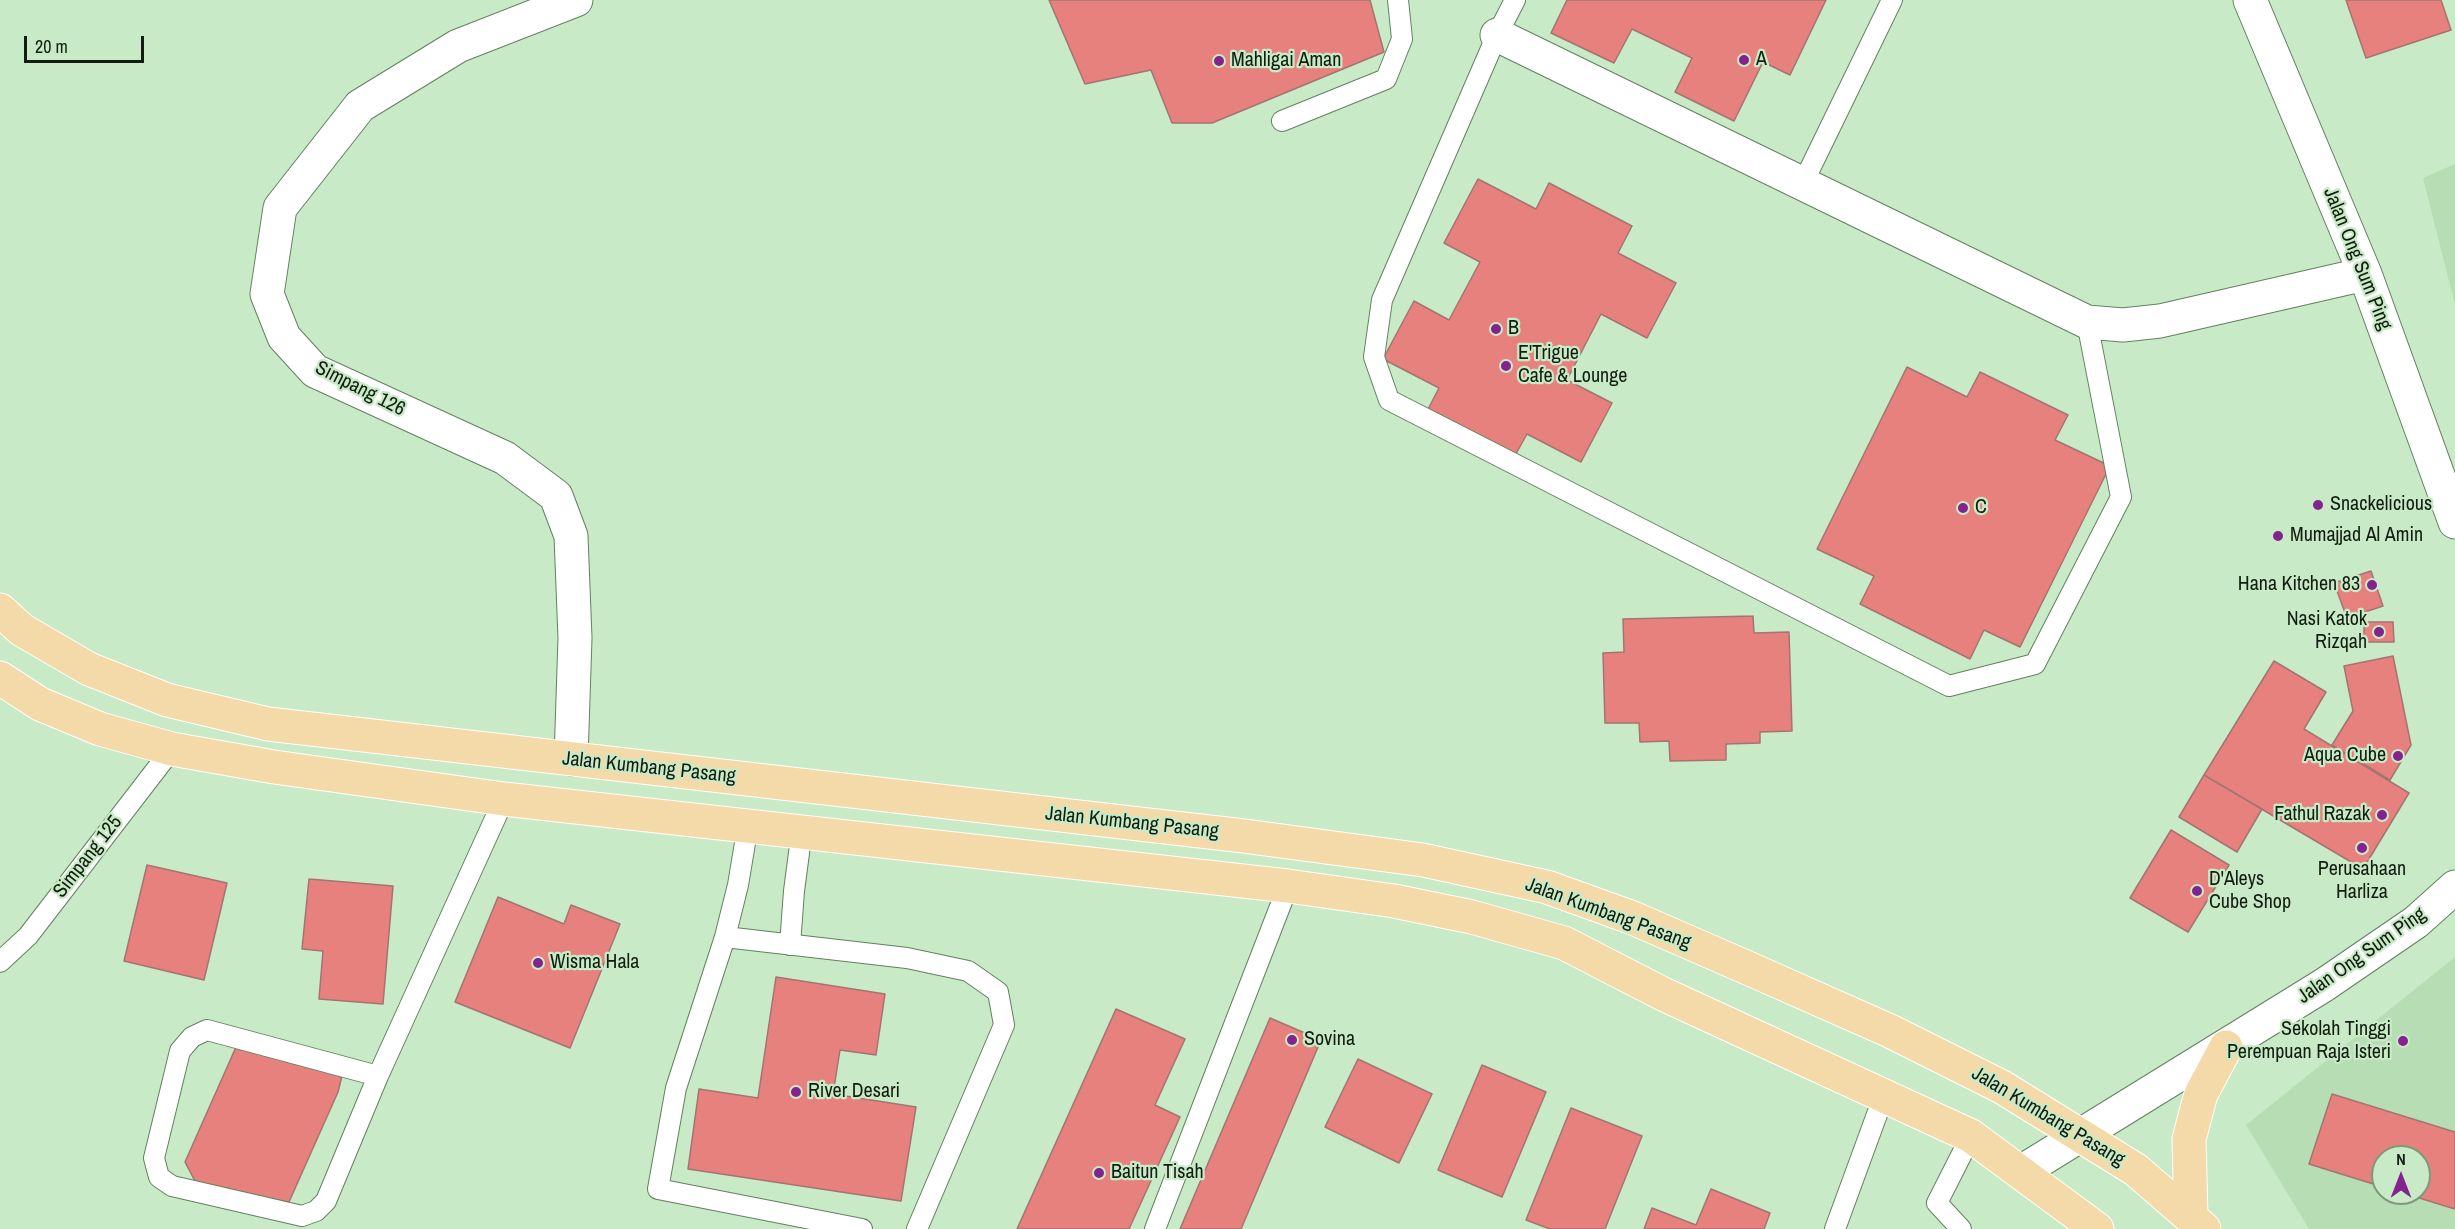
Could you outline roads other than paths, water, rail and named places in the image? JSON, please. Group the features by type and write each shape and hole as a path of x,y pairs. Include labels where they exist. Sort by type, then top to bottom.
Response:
{"main road":[{"name":"Jalan Kumbang Pasang","path":"0,610 22,630 90,669 167,700 268,724 1244,836 1423,860 1547,887 1633,918 1890,1031 2002,1087 2136,1170 2197,1222"},
{"path":"0,678 40,704 100,729 172,749 274,767 504,799 1288,886 1405,903 1472,917 1564,943 1664,994 1883,1098 1971,1136 2097,1229"},
{"path":"2197,1222 2189,1138 2201,1094 2226,1047"}],"street":[{"name":"Simpang 126","path":"571,759 575,638 571,536 556,496 505,458 315,371 284,337 267,294 280,208 360,106 458,46 576,0"},
{"name":"Jalan Ong Sum Ping","path":"2250,0 2365,274 2455,522"},
{"path":"1497,35 2087,321 2123,326 2160,321 2365,274"},
{"name":"Jalan Ong Sum Ping","path":"2021,1172 2226,1047 2416,922 2455,887"}],"lane":[{"path":"1282,121 1386,79 1402,39 1398,0"},
{"path":"1515,0 1497,35 1382,300 1374,357 1389,400 1949,686 2035,664 2121,497 2087,321"},
{"path":"1803,183 1892,0"},
{"name":"Simpang 125","path":"0,962 28,936 172,749"},
{"path":"378,1076 207,1030 192,1037 180,1051 154,1158 159,1177 172,1186 302,1216 316,1211 326,1201 378,1076 504,799"},
{"path":"748,825 738,885 725,937 676,1088 658,1189 862,1229"},
{"path":"790,945 802,831"},
{"path":"1155,1229 1288,886"},
{"path":"725,937 907,958 968,971 998,992 1004,1026 917,1229"},
{"path":"1835,1229 1883,1098"},
{"path":"1961,1229 1937,1203 1971,1136"}],"place":[{"name":"A","path":"1744,60"},
{"name":"Mahligai Aman","path":"1219,61"},
{"name":"B","path":"1496,329"},
{"name":"E'Trigue Cafe & Lounge","path":"1506,366"},
{"name":"Snackelicious","path":"2318,505"},
{"name":"C","path":"1963,508"},
{"name":"Mumajjad Al Amin","path":"2278,536"},
{"name":"Hana Kitchen 83","path":"2372,585"},
{"name":"Nasi Katok Rizqah","path":"2379,632"},
{"name":"Aqua Cube","path":"2398,756"},
{"name":"Fathul Razak","path":"2382,815"},
{"name":"Perusahaan Harliza","path":"2362,848"},
{"name":"D'Aleys Cube Shop","path":"2197,891"},
{"name":"Wisma Hala","path":"538,963"},
{"name":"Sovina","path":"1292,1040"},
{"name":"Sekolah Tinggi Perempuan Raja Isteri","path":"2403,1041"},
{"name":"River Desari","path":"796,1092"},
{"name":"Baitun Tisah","path":"1099,1173"}]}
